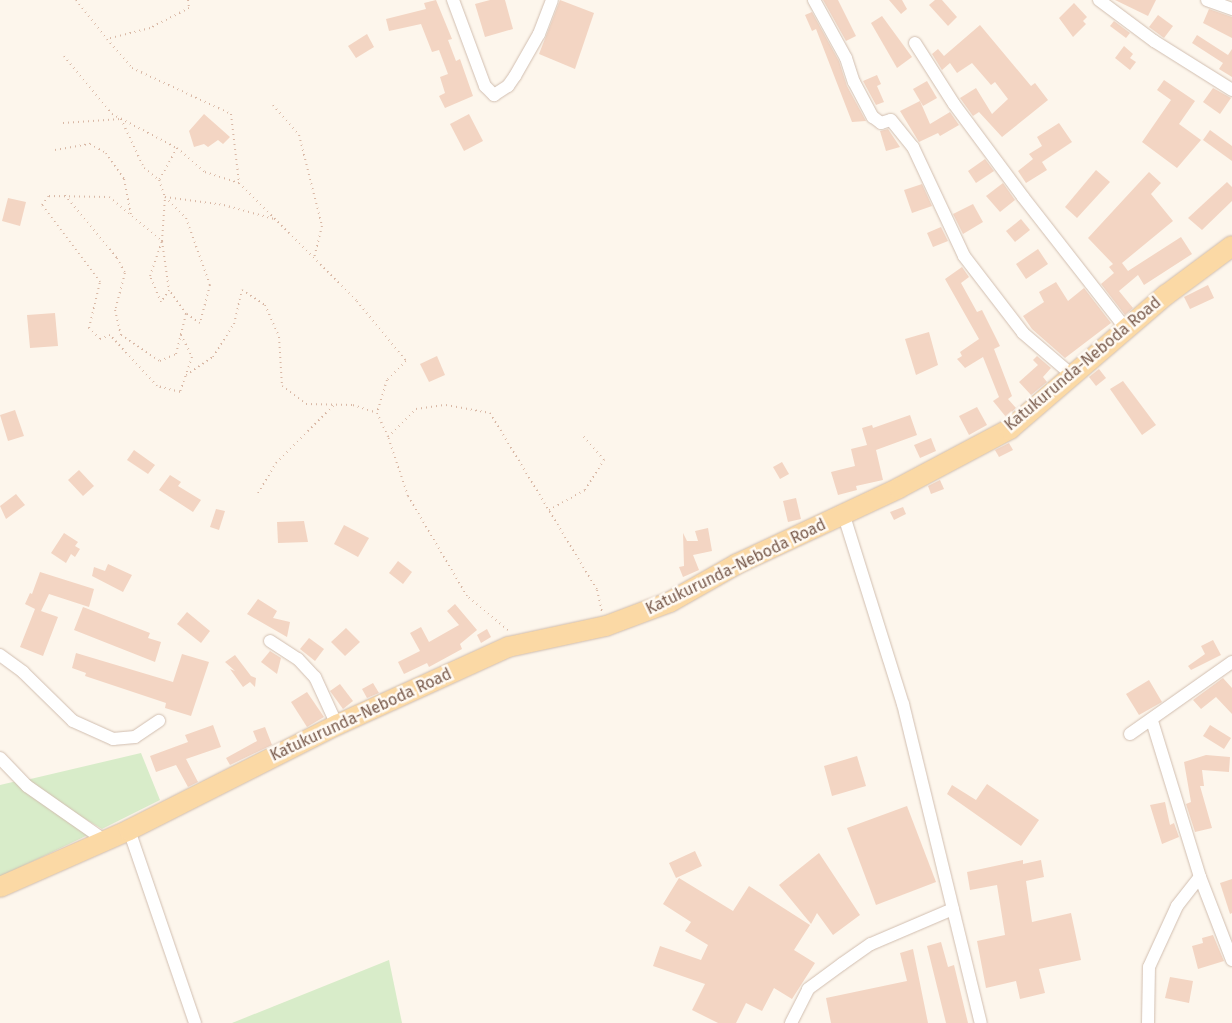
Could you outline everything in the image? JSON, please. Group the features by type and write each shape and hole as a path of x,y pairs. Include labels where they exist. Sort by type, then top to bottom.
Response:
{"main road":[{"name":"Katukurunda-Neboda Road","path":"0,887 129,830 337,725 517,645 606,626 670,602 737,564 844,516 1010,429 1126,329 1232,246"}],"street":[{"path":"453,0 485,86 494,95 508,86 515,76 539,34 552,0"},
{"path":"814,0 846,58 854,82 873,117 880,123 891,120 914,147 964,256 1023,333 1072,375"},
{"path":"1099,0 1154,41 1232,90"},
{"path":"1207,0 1232,9"},
{"path":"915,43 994,158 1126,329"},
{"path":"844,516 902,704 981,1023"},
{"path":"270,642 298,659 316,677 337,725"},
{"path":"0,655 23,672 73,721 112,739 135,737 159,721"},
{"path":"1130,734 1152,721 1232,662"},
{"path":"1152,721 1200,877 1232,960"},
{"path":"0,758 27,786 104,840"},
{"path":"129,830 195,1023"},
{"path":"1148,1023 1149,967 1177,906 1200,877"},
{"path":"791,1023 808,989 842,964 871,944 953,909"}],"path":[{"path":"76,0 132,68 231,114 239,183"},
{"path":"107,39 150,28 189,8 188,0"},
{"path":"64,56 112,114 177,148 205,172 239,183 357,301 406,361 387,380 377,413 388,437 408,496 467,596 490,618 505,627 517,645"},
{"path":"273,105 299,135 322,226 314,258"},
{"path":"62,123 121,119"},
{"path":"121,119 144,168 159,180 165,197 162,241 169,290 186,314 200,322 210,285 186,218 165,197"},
{"path":"55,150 90,144 106,154 124,179 131,215"},
{"path":"159,180 177,148"},
{"path":"65,195 117,258 125,273 115,310 121,336 160,361 176,354 186,314"},
{"path":"162,241 109,197 49,196 42,205 100,282 89,328 100,339 110,335 157,386 180,392 192,357 180,335"},
{"path":"165,197 224,205 276,220"},
{"path":"162,241 150,276 162,302 169,290"},
{"path":"186,375 213,357 234,324 242,290 266,305 279,337 282,386 306,404 354,405 377,413"},
{"path":"258,493 276,463 334,405"},
{"path":"388,437 416,410 446,405 490,413 597,590 606,626"},
{"path":"549,510 585,490 604,460 583,436"}],"green space":[{"path":"141,753 160,800 102,829 22,781"},
{"path":"17,781 88,835 0,877 0,785"},
{"path":"389,960 402,1023 232,1023"}],"building":[{"path":"436,0 452,39 448,40 456,61 460,59 473,96 445,108 439,96 445,93 440,77 448,74 439,50 432,52 421,24 389,31 386,19 426,9 424,3"},
{"path":"490,0 505,0 513,29 485,37 475,4"},
{"path":"560,0 594,13 575,69 539,54"},
{"path":"823,0 838,0 856,36 846,41"},
{"path":"889,0 902,0 907,9 901,14"},
{"path":"935,0 942,0 957,17 948,26 929,5"},
{"path":"1115,0 1156,0 1148,16"},
{"path":"1074,3 1087,17 1083,21 1086,24 1073,37 1059,18"},
{"path":"1209,9 1232,17 1232,38 1203,23"},
{"path":"812,12 839,61 847,86 866,121 852,122 816,29 812,31 805,15"},
{"path":"1158,15 1173,26 1164,38 1149,27"},
{"path":"882,16 912,57 897,68 871,23"},
{"path":"1114,21 1130,33 1126,38 1110,26"},
{"path":"980,25 1031,86 1035,83 1048,100 1002,137 979,112 973,116 960,98 976,88 992,114 1008,99 995,82 991,85 972,63 957,73 950,63 942,70 932,54 938,49 944,56"},
{"path":"367,34 374,47 356,58 348,46"},
{"path":"1197,35 1228,55 1232,49 1232,77 1219,69 1223,63 1192,43"},
{"path":"1124,46 1133,54 1130,58 1136,62 1130,70 1115,58"},
{"path":"877,75 881,84 877,86 884,102 876,105 863,81"},
{"path":"1164,80 1195,101 1179,124 1201,140 1177,168 1142,142 1171,100 1157,90"},
{"path":"927,81 937,98 923,106 913,89"},
{"path":"1213,88 1231,98 1220,114 1203,102"},
{"path":"920,101 930,124 950,112 959,125 940,136 938,133 919,142 900,111"},
{"path":"204,114 230,137 223,144 218,140 208,147 204,144 194,147 189,131"},
{"path":"469,114 483,141 464,151 450,124"},
{"path":"1059,123 1072,142 1042,162 1047,170 1026,183 1018,171 1033,159 1029,154 1042,146 1037,137"},
{"path":"888,129 900,147 886,151 880,131"},
{"path":"1210,130 1232,146 1232,161 1203,140"},
{"path":"985,159 994,171 976,183 968,171"},
{"path":"1096,170 1110,182 1077,218 1065,207"},
{"path":"1149,172 1161,183 1151,194 1173,221 1122,263 1128,271 1181,237 1192,254 1144,285 1138,275 1119,291 1133,308 1125,315 1101,284 1114,273 1109,267 1113,264 1088,238"},
{"path":"1227,182 1232,187 1232,201 1202,230 1188,218"},
{"path":"1003,183 1015,200 1000,212 986,196"},
{"path":"922,184 932,206 912,213 904,190"},
{"path":"8,198 26,202 20,226 2,221"},
{"path":"973,204 983,222 963,234 953,214"},
{"path":"1021,219 1030,230 1015,242 1006,231"},
{"path":"941,227 948,241 933,247 927,233"},
{"path":"1038,249 1048,264 1026,279 1016,264"},
{"path":"962,267 969,277 961,283 977,312 982,310 1000,346 994,349 1012,396 1008,399 1016,408 1006,417 993,401 999,397 983,357 965,368 957,359 962,356 960,352 979,339 945,279"},
{"path":"1056,282 1068,301 1084,288 1111,323 1065,358 1032,329 1023,316 1044,302 1039,292"},
{"path":"1208,285 1214,298 1190,309 1184,297"},
{"path":"55,313 58,346 30,348 27,315"},
{"path":"929,332 938,365 916,375 905,339"},
{"path":"437,356 445,375 429,382 420,364"},
{"path":"1037,356 1051,368 1043,377 1047,382 1031,395 1019,382 1038,365 1033,360"},
{"path":"1099,369 1106,378 1096,386 1089,377"},
{"path":"1123,381 1156,425 1142,435 1110,389"},
{"path":"977,407 987,425 969,435 959,416"},
{"path":"15,410 24,436 8,441 0,415"},
{"path":"910,415 917,435 876,450 883,480 856,486 857,490 838,495 831,472 855,466 851,449 867,445 862,428 872,425 873,428"},
{"path":"931,438 936,451 920,458 914,445"},
{"path":"1009,443 1013,450 999,457 995,450"},
{"path":"134,450 155,465 148,474 127,460"},
{"path":"782,462 789,474 780,479 773,467"},
{"path":"79,470 94,486 83,496 68,480"},
{"path":"170,475 181,482 178,486 201,500 193,512 159,490"},
{"path":"940,480 944,489 931,494 928,486"},
{"path":"16,494 25,505 6,519 0,506"},
{"path":"796,498 801,519 788,522 783,501"},
{"path":"903,507 906,514 894,520 890,512"},
{"path":"216,509 225,511 219,530 210,527"},
{"path":"304,521 308,542 278,543 277,522"},
{"path":"344,525 369,538 358,557 334,544"},
{"path":"708,528 712,551 693,555 699,570 683,577 679,567 684,566 683,533 687,541 698,541 695,531"},
{"path":"64,533 78,542 75,546 80,549 75,557 71,554 66,563 51,553"},
{"path":"398,561 412,572 403,584 389,573"},
{"path":"108,564 132,575 123,592 92,576 94,567 105,571"},
{"path":"40,572 94,589 89,607 49,594 41,611 58,617 43,656 20,647 35,609 25,604 30,593 32,594"},
{"path":"258,599 277,611 273,618 290,622 287,637 247,614"},
{"path":"455,604 477,630 460,644 462,649 429,667 427,663 404,674 398,662 420,651 410,633 421,627 429,642 459,625 447,611"},
{"path":"83,607 150,633 148,638 161,642 155,662 74,630"},
{"path":"187,612 210,631 201,643 177,624"},
{"path":"346,628 360,642 345,656 331,642"},
{"path":"487,629 491,637 481,643 477,635"},
{"path":"309,638 324,649 315,661 300,649"},
{"path":"1213,640 1221,655 1191,670 1188,666 1205,654 1201,646"},
{"path":"270,651 281,658 277,674 261,662"},
{"path":"76,653 173,682 182,654 209,662 191,716 165,708 166,703 85,676 86,673 72,668"},
{"path":"235,655 251,676 256,678 255,687 250,682 243,687 230,669 235,671 225,662"},
{"path":"1223,678 1232,688 1232,714 1216,697 1201,709 1193,700"},
{"path":"1149,680 1162,702 1139,715 1126,694"},
{"path":"373,683 379,693 367,698 362,689"},
{"path":"340,684 353,701 343,709 330,691"},
{"path":"307,692 324,717 307,727 291,702"},
{"path":"213,725 221,747 186,759 198,782 188,787 176,765 156,772 150,756 188,742 185,735"},
{"path":"1210,725 1231,738 1224,749 1203,736"},
{"path":"265,727 272,745 230,765 226,758 257,741 253,731"},
{"path":"1206,755 1230,757 1229,772 1202,770 1204,786 1200,786 1212,828 1195,832 1186,804 1191,802 1184,762"},
{"path":"857,756 866,786 832,796 824,766"},
{"path":"987,784 1039,820 1021,846 947,794 952,785 976,800"},
{"path":"1165,802 1170,825 1174,823 1179,837 1162,844 1150,805"},
{"path":"907,806 936,882 876,905 847,828"},
{"path":"695,851 702,866 676,878 669,863"},
{"path":"819,853 860,915 833,935 817,913 811,924 779,885"},
{"path":"1023,860 1023,864 1041,860 1044,877 1026,881 1032,922 1071,913 1081,960 1039,969 1045,993 1020,999 1016,981 986,988 977,941 1005,935 997,885 970,890 967,872"},
{"path":"679,878 733,911 749,886 810,925 794,950 815,963 792,999 774,988 762,1011 746,1003 736,1023 718,1023 692,1010 705,984 653,966 660,946 701,960 708,945 685,931 691,922 663,904"},
{"path":"1232,879 1232,913 1230,914 1220,883"},
{"path":"1213,935 1224,961 1198,969 1192,946 1203,943 1202,938"},
{"path":"941,942 948,967 954,965 968,1023 946,1023 927,946"},
{"path":"913,949 928,1023 831,1023 826,998 907,981 900,953"},
{"path":"1170,977 1193,981 1189,1003 1165,998"}]}
